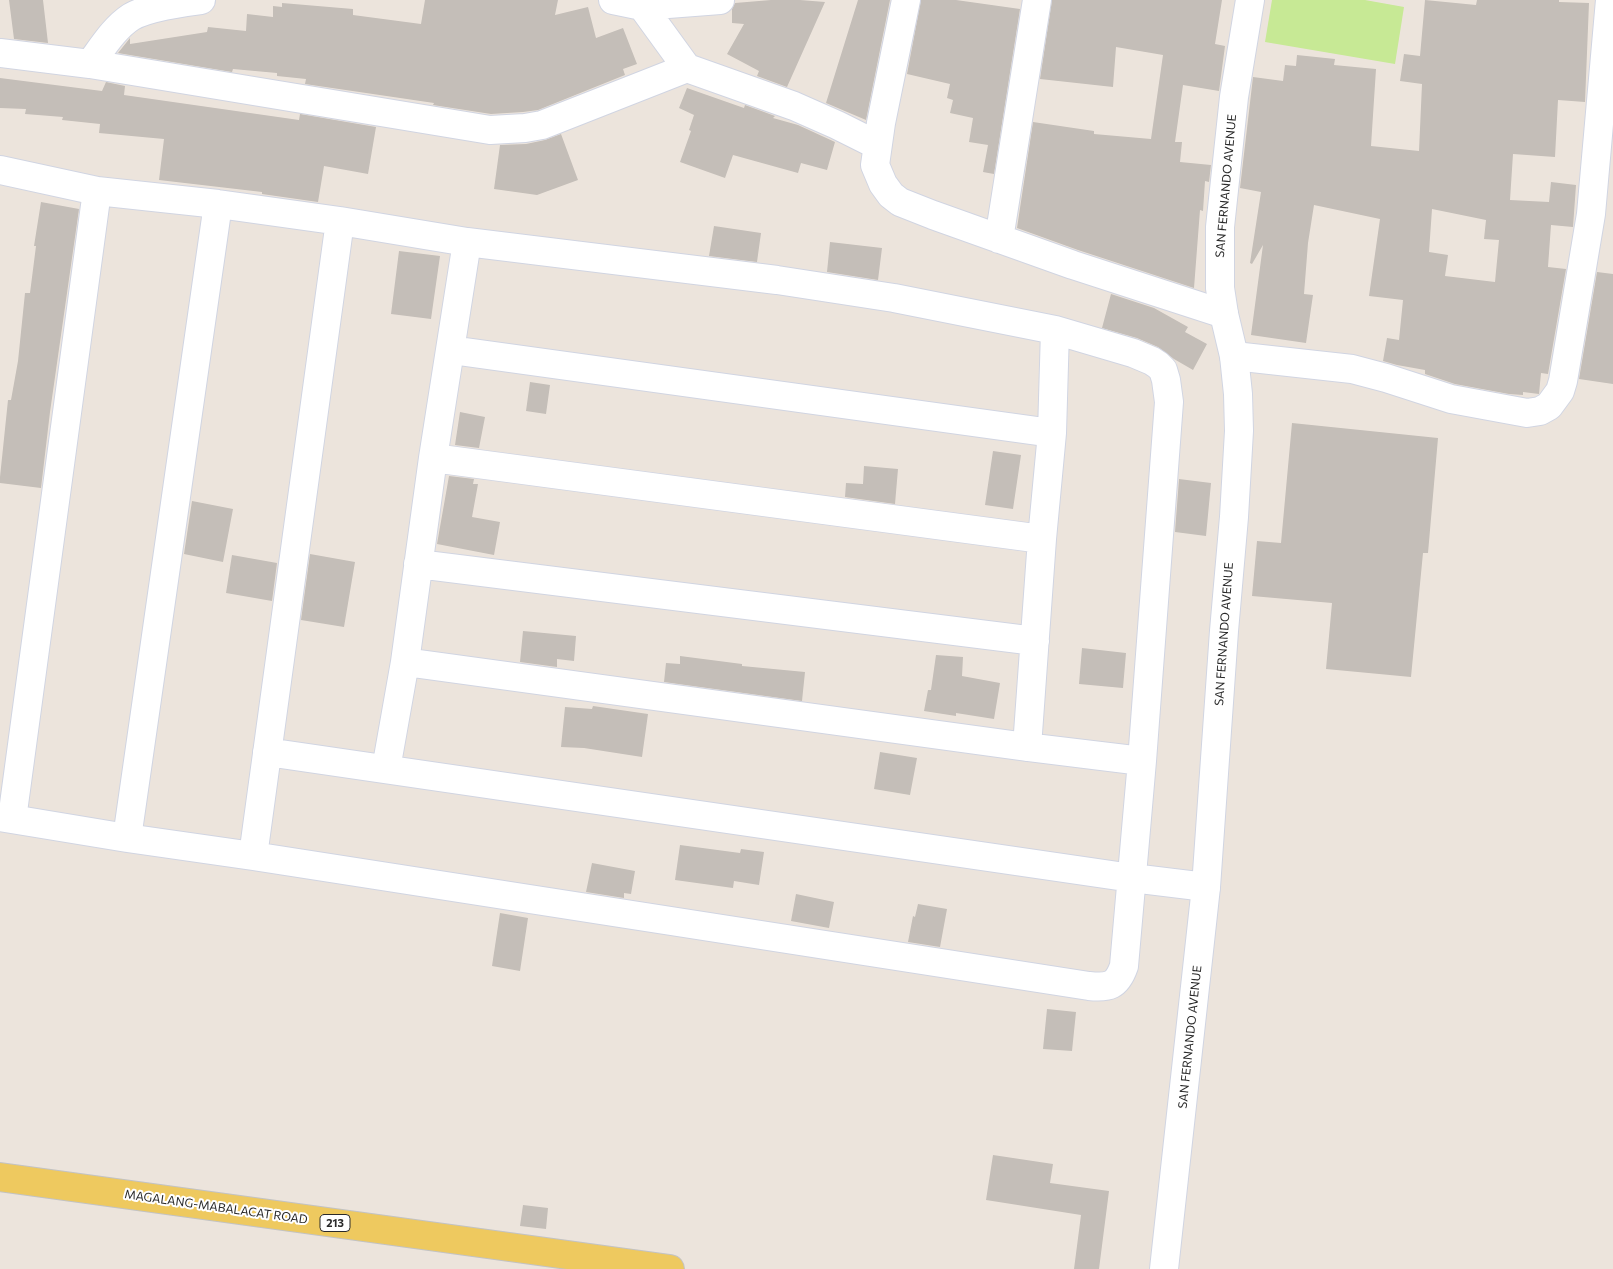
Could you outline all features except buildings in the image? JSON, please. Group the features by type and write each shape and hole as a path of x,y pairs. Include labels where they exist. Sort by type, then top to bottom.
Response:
{"main road":[{"name":"MAGALANG-MABALACAT ROAD","path":"0,1177 670,1269"}],"street":[{"path":"90,64 119,28 131,17 147,11 201,0"},
{"path":"612,0 642,6 720,0"},
{"path":"906,0 877,145 875,165 883,184 891,195 900,202 999,239 1224,314"},
{"path":"999,239 1037,0"},
{"name":"SAN FERNANDO AVENUE","path":"1164,1269 1206,887 1236,469 1238,394 1234,356 1220,288 1220,227 1234,97 1250,0"},
{"path":"1234,356 1352,369 1451,399 1492,408 1527,413 1540,411 1549,406 1560,391 1563,381 1590,214 1610,0"},
{"path":"642,6 687,68 794,106 877,145"},
{"path":"0,53 90,64 490,130 542,125 687,68"},
{"path":"0,170 97,191 218,204 340,221 467,242 777,280 894,298 1055,330 1133,353 1158,365 1166,380 1169,402 1132,878 1124,966 1118,979 1113,984 1099,987 6,818 97,191"},
{"path":"127,838 218,204"},
{"path":"253,856 340,221"},
{"path":"386,770 405,662 433,458 467,242"},
{"path":"1028,747 1042,539 1052,433 1055,330"},
{"path":"450,350 1052,433"},
{"path":"433,458 1042,539"},
{"path":"418,564 1035,640"},
{"path":"405,662 1142,761"},
{"path":"267,752 1132,878 1206,887"}],"green space":[{"path":"1272,0 1365,0 1404,7 1395,64 1265,42"}]}
